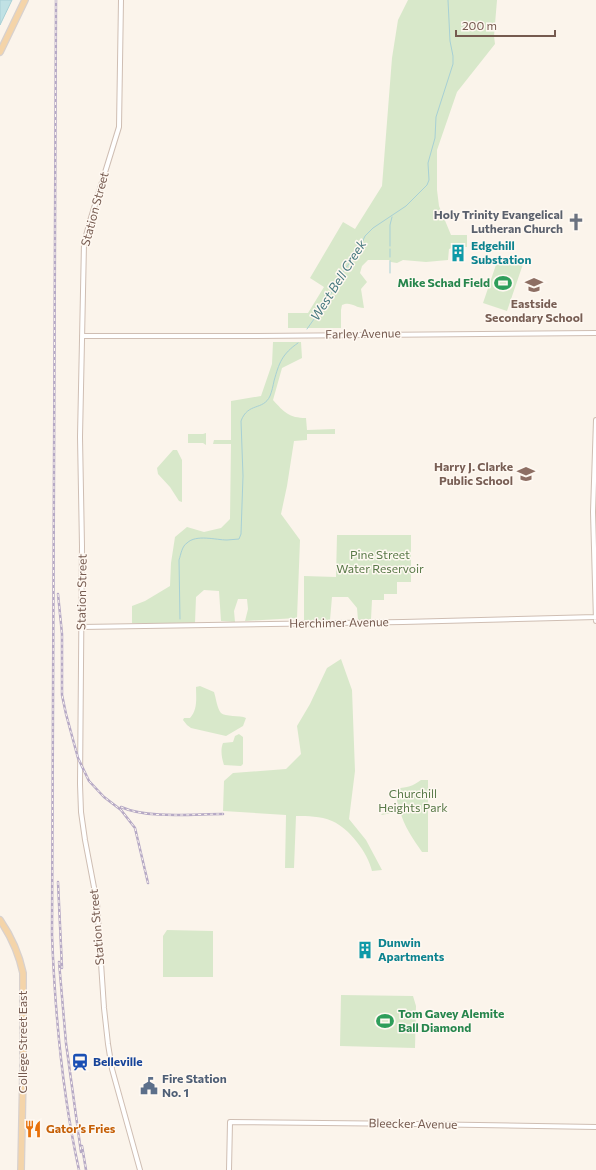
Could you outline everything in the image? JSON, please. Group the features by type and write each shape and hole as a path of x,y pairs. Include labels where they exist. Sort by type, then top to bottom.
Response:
{"main road":[{"path":"0,52 25,0"},
{"name":"College Street East","path":"0,920 16,948 23,974 21,1170"}],"street":[{"name":"Station Street","path":"122,0 119,128 84,243 80,437 82,546 80,771 82,812 97,903 108,1044 112,1069 140,1170"},
{"name":"Farley Avenue","path":"82,336 249,336 596,332"},
{"path":"596,420 593,512 596,621"},
{"name":"Herchimer Avenue","path":"81,628 596,617"},
{"name":"Bleecker Avenue","path":"229,1170 230,1122 596,1127"}],"green space":[{"path":"408,0 497,0 494,36 495,44 457,92 437,150 437,190 439,206 451,235 467,235 467,247 455,247 449,249 448,260 426,262 403,260 397,263 389,260 368,260 362,266 360,273 367,282 361,289 364,308 351,304 342,305 341,328 288,328 288,313 308,313 324,287 310,278 343,222 355,229 382,186 392,58 398,20"},
{"name":"Mike Schad Field","path":"499,256 523,264 507,311 483,303"},
{"path":"273,342 301,342 302,358 282,368 273,400 287,414 295,417 306,418 307,430 335,429 335,434 307,434 307,440 294,441 281,514 300,540 297,618 245,621 248,609 247,599 238,599 234,611 235,622 221,621 219,591 204,590 196,597 195,623 132,623 132,606 145,601 170,586 171,563 175,537 187,527 204,532 221,528 230,519 231,444 213,444 214,440 231,440 231,401 261,396 272,364"},
{"path":"206,433 206,445 203,443 188,443 188,434"},
{"path":"173,450 177,450 182,460 182,502 179,501 170,487 158,474 157,468"},
{"name":"Pine Street Water Reservoir","path":"337,535 411,535 411,582 397,582 397,594 384,594 384,600 372,600 371,619 358,620 357,608 348,597 332,597 330,620 304,620 304,576 336,577"},
{"path":"341,659 352,690 355,771 349,819 366,840 382,870 372,871 370,864 357,842 338,824 323,818 305,816 296,816 294,868 285,868 286,815 223,811 224,781 233,773 286,769 301,754 297,726 310,704 327,668"},
{"path":"200,686 214,692 221,713 246,718 243,726 226,736 191,728 187,725 183,720 184,718 190,718 193,715 196,703 196,687"},
{"path":"239,734 243,737 243,764 241,766 224,765 221,751 223,743 233,742 235,736"},
{"name":"Churchill Heights Park","path":"421,780 428,780 428,808 445,808 445,810 428,810 428,852 422,852 406,827 400,811 381,814 400,810 397,801 397,788 410,786"},
{"path":"167,930 213,931 213,977 163,977 163,936"},
{"path":"341,995 413,996 416,1006 415,1048 340,1046"}],"water":[{"path":"0,0 12,0 0,25"}],"waterway":[{"name":"West Bell Creek","path":"307,329 324,302 336,287 342,273 357,253 365,236 373,228 406,206 427,185 429,180 428,163 435,138 436,117 453,64 448,0"},
{"path":"390,246 390,225 392,217"},
{"path":"390,249 390,257"},
{"path":"390,261 390,273"},
{"name":"West Bell Creek","path":"180,619 179,560 183,548 185,544 191,540 201,538 227,540 239,539 241,534 243,476 241,421 248,411 264,404 267,401 271,394 282,359 288,351 298,343"}],"railway":[{"path":"56,0 52,935 60,1053 68,1112 79,1170"},
{"path":"58,594 62,634 62,695 78,758 89,781 104,797 121,810 135,828 148,883"},
{"path":"121,807 132,811 157,814 223,814"},
{"path":"58,882 62,968"},
{"path":"59,962 66,1043 81,1152"},
{"path":"82,1146 86,1170"}],"place":[{"name":"Holy Trinity Evangelical Lutheran Church","path":"576,222"},
{"name":"Edgehill Substation","path":"458,253"},
{"name":"Mike Schad Field","path":"503,283"},
{"name":"Eastside Secondary School","path":"534,285"},
{"name":"Harry J. Clarke Public School","path":"526,474"},
{"name":"Dunwin Apartments","path":"365,950"},
{"name":"Tom Gavey Alemite Ball Diamond","path":"385,1021"},
{"name":"Belleville","path":"80,1062"},
{"name":"Fire Station No. 1","path":"149,1086"},
{"name":"Gator’s Fries","path":"33,1129"}]}
